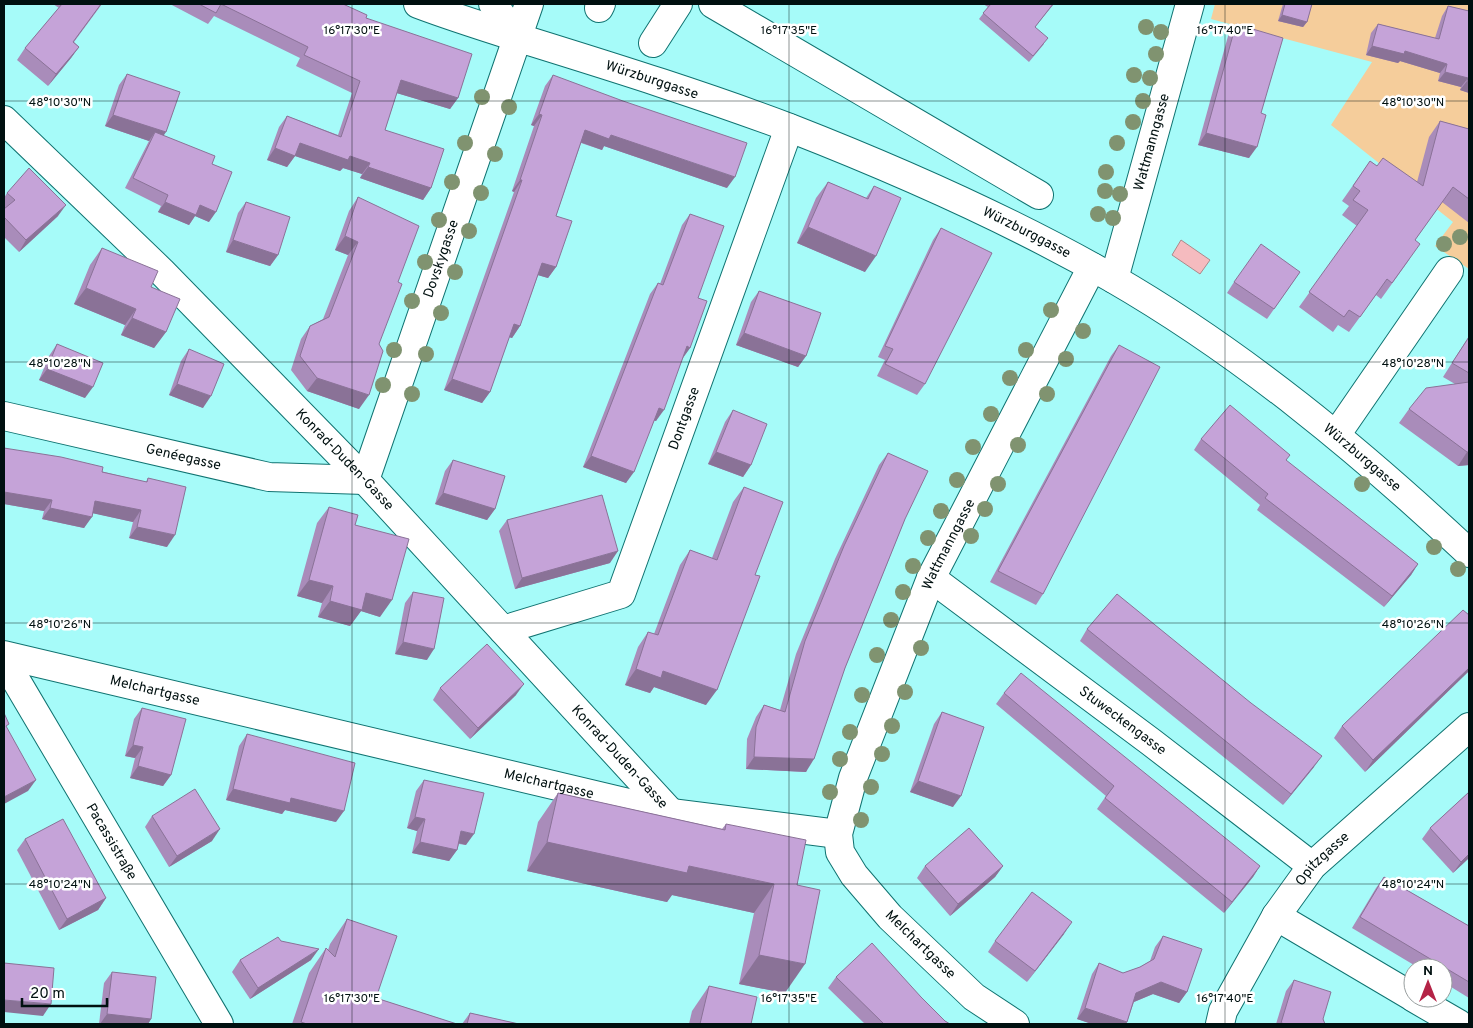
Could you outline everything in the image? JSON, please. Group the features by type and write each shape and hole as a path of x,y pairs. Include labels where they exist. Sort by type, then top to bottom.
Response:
{"street":[{"name":"Würzburggasse","path":"418,4 706,97 789,128 890,168 970,205 1103,273 1215,344 1336,435 1410,497 1469,553"},
{"path":"493,4 517,37"},
{"name":"Dovskygasse","path":"365,480 529,4"},
{"path":"653,43 678,4"},
{"path":"713,4 1039,195"},
{"name":"Wattmanngasse","path":"838,834 853,778 931,578 1103,273 1190,4"},
{"name":"Konrad-Duden-Gasse","path":"4,120 162,270 365,480 671,813"},
{"name":"Dontgasse","path":"503,630 621,594 789,128"},
{"path":"1336,435 1449,272"},
{"name":"Genéegasse","path":"4,416 269,477 365,480"},
{"name":"Stuweckengasse","path":"931,578 1152,742 1312,866"},
{"name":"Melchartgasse","path":"4,655 671,813 838,834 840,852 854,875 890,917 974,997 1015,1024"},
{"name":"Pacassistraße","path":"4,660 219,1024"},
{"name":"Opitzgasse","path":"1220,1024 1223,1011 1276,916 1312,866 1469,727"},
{"path":"1276,916 1403,991"},
{"path":"1431,1008 1459,1024"}],"shaded area":[{"path":"1215,4 1469,4 1469,269 1435,246 1453,222 1331,125 1372,62 1211,19"},
{"path":"1181,240 1210,260 1200,274 1172,255"}],"building":[{"path":"62,4 101,4 73,42 79,47 56,74 25,48"},
{"path":"199,4 221,4 216,13"},
{"path":"221,4 343,4 367,15 366,18 472,54 458,98 401,80 385,130 444,149 431,188 368,167 370,163 350,156 348,160 300,143 295,156 275,148 287,116 341,137 360,81 304,55 308,47"},
{"path":"991,4 1053,4 1035,27 1048,38 1033,56 983,13"},
{"path":"1285,4 1312,4 1307,22 1282,15"},
{"path":"1448,6 1469,11 1469,82 1467,81 1468,78 1445,72 1447,64 1405,51 1404,54 1372,46 1378,24 1439,39"},
{"path":"1236,24 1283,38 1261,113 1266,115 1257,147 1206,133"},
{"path":"127,74 180,92 166,132 113,115"},
{"path":"553,75 747,143 735,177 611,135 609,139 585,130 556,216 572,221 556,267 542,263 520,326 514,324 490,392 452,379 522,180 520,180 542,115 539,114"},
{"path":"1440,121 1469,129 1469,199 1453,187 1415,240 1420,244 1392,283 1387,279 1360,317 1349,310 1344,317 1309,292 1368,210 1353,200 1360,191 1353,186 1370,161 1377,166 1383,158 1423,186"},
{"path":"155,132 215,156 212,164 232,172 216,212 200,205 196,215 165,202 168,195 133,178"},
{"path":"29,168 66,205 26,240 4,217 4,209 15,200 7,193"},
{"path":"828,182 868,199 874,186 901,198 876,256 808,227"},
{"path":"358,197 419,226 398,282 402,284 379,344 383,351 369,395 317,378 300,356 310,326 329,317 358,242 345,236"},
{"path":"246,202 290,217 278,255 233,240"},
{"path":"690,214 724,226 698,298 707,301 690,348 687,346 664,410 659,408 634,472 591,456 658,283 663,285"},
{"path":"941,228 992,253 925,384 885,364 893,349 885,346"},
{"path":"1261,244 1300,272 1274,309 1234,282"},
{"path":"102,248 158,271 151,287 180,299 166,332 132,318 136,309 86,288"},
{"path":"759,291 821,313 806,356 744,333"},
{"path":"1469,337 1469,373 1452,363"},
{"path":"57,344 103,363 93,387 47,369"},
{"path":"1119,345 1160,367 1043,594 998,571"},
{"path":"189,349 224,364 211,396 177,384"},
{"path":"1469,382 1469,452 1467,452 1409,409 1426,388"},
{"path":"1230,405 1290,455 1286,460 1418,564 1392,596 1265,498 1268,494 1201,439"},
{"path":"733,410 767,424 751,465 716,452"},
{"path":"4,448 61,457 103,467 102,472 147,482 148,478 186,487 175,535 137,527 141,510 95,501 92,517 50,508 52,500 4,492"},
{"path":"888,453 928,471 905,519 845,668 814,759 754,757 756,727 764,705 785,712 805,641 844,546"},
{"path":"453,460 505,476 495,509 443,493"},
{"path":"744,487 783,502 755,575 760,576 717,690 663,671 661,678 636,669 648,632 658,635 690,550 717,560"},
{"path":"602,495 618,551 522,578 507,520"},
{"path":"329,507 358,515 355,525 409,539 392,600 366,593 362,610 330,601 333,586 309,580"},
{"path":"413,592 444,598 434,649 403,642"},
{"path":"1117,594 1251,703 1322,756 1291,794 1087,629"},
{"path":"1463,610 1469,615 1469,668 1373,760 1342,726"},
{"path":"487,644 524,684 478,728 440,688"},
{"path":"1021,673 1260,866 1232,902 1105,798 1114,786 1004,693"},
{"path":"142,708 186,719 171,775 138,766 143,747 133,745"},
{"path":"942,712 984,727 961,796 918,781"},
{"path":"4,713 9,724 6,726 36,780 4,797"},
{"path":"247,734 355,763 344,811 291,798 290,803 233,789"},
{"path":"424,780 484,793 474,834 461,831 457,850 420,842 425,819 415,817"},
{"path":"195,789 220,829 177,856 152,816"},
{"path":"1469,792 1469,854 1461,862 1430,828"},
{"path":"558,793 725,830 726,824 806,840 797,885 820,890 805,964 759,955 774,884 689,866 687,873 547,842"},
{"path":"63,819 106,898 67,919 25,839"},
{"path":"969,828 1003,866 958,904 925,866"},
{"path":"1384,877 1469,926 1469,982 1453,972 1453,958 1429,958 1360,917"},
{"path":"1032,892 1072,922 1035,971 995,941"},
{"path":"347,919 397,936 376,998 457,1024 307,1024 301,1022 326,948 335,957"},
{"path":"1163,936 1202,949 1187,992 1161,982 1136,993 1127,1022 1085,1008 1099,963 1123,973 1140,967 1154,959"},
{"path":"278,937 281,941 319,949 258,988 240,960"},
{"path":"872,943 921,997 950,1024 884,1024 836,977"},
{"path":"4,963 54,968 51,1004 4,1000"},
{"path":"112,972 156,977 151,1019 107,1014"},
{"path":"1294,980 1331,992 1323,1019 1325,1024 1281,1023"},
{"path":"709,986 757,997 751,1024 700,1024"},
{"path":"470,1013 519,1024 467,1024"}]}
